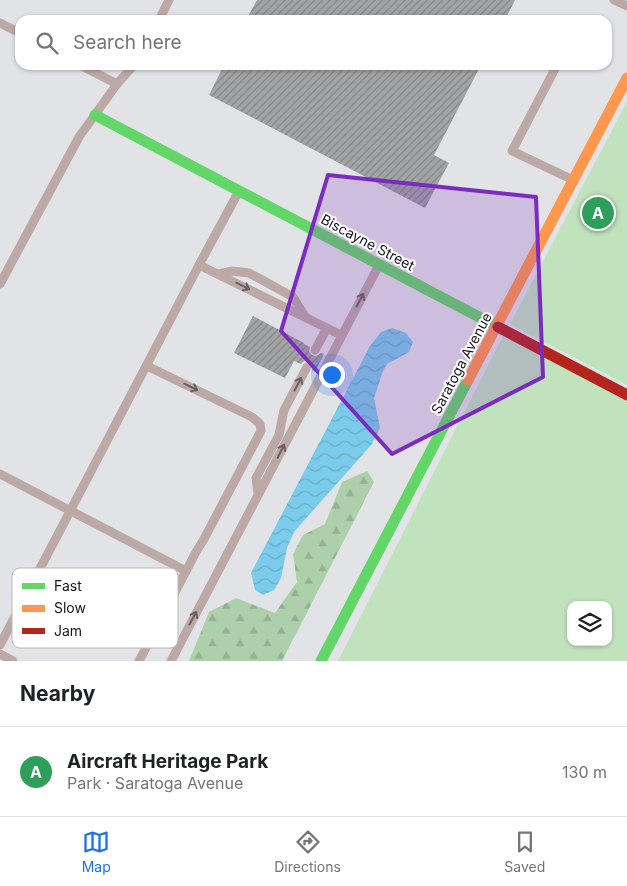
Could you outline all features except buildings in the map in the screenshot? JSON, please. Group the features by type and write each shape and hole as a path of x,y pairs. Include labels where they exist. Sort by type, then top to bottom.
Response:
{"street":[{"name":"Saratoga Avenue","path":"321,661 627,78"},
{"name":"Biscayne Street","path":"95,115 627,395"}],"lane":[{"path":"162,15 169,0"},
{"path":"614,0 627,6"},
{"path":"0,23 15,30"},
{"path":"90,70 117,84"},
{"path":"0,284 79,137 117,84 130,70"},
{"path":"554,70 512,151 574,180"},
{"path":"40,568 239,191"},
{"path":"199,265 341,335"},
{"path":"178,648 379,265"},
{"path":"219,274 232,271 249,274 264,281 293,297 306,318"},
{"path":"316,350 327,328"},
{"path":"147,366 252,417 260,424 261,431 178,586"},
{"path":"258,494 256,478 279,434 284,410 307,367"},
{"path":"0,474 186,571"},
{"path":"0,645 12,622"},
{"path":"139,661 146,648"},
{"path":"171,661 178,648"},
{"path":"0,654 13,661"}],"highlighted area":[{"path":"328,175 536,197 543,377 392,454 281,331"}],"green space":[{"path":"627,102 627,385 510,324"},
{"path":"503,336 627,400 627,661 338,661"},
{"path":"367,471 374,482 282,661 189,661 209,612 236,598 275,613 297,582 293,554 303,535 325,524 342,482"}],"water":[{"path":"392,328 406,333 413,342 409,352 387,364 383,371 374,398 380,428 372,444 294,532 287,548 281,578 274,590 263,595 255,590 251,573 370,346 381,332"}],"traffic: fast":[{"path":"95,115 498,327"},
{"path":"321,661 468,380"}],"traffic: slow":[{"path":"468,380 627,78"}],"traffic: jam":[{"path":"498,327 627,395"}],"place":[{"name":"Aircraft Heritage Park","path":"598,213"}]}
